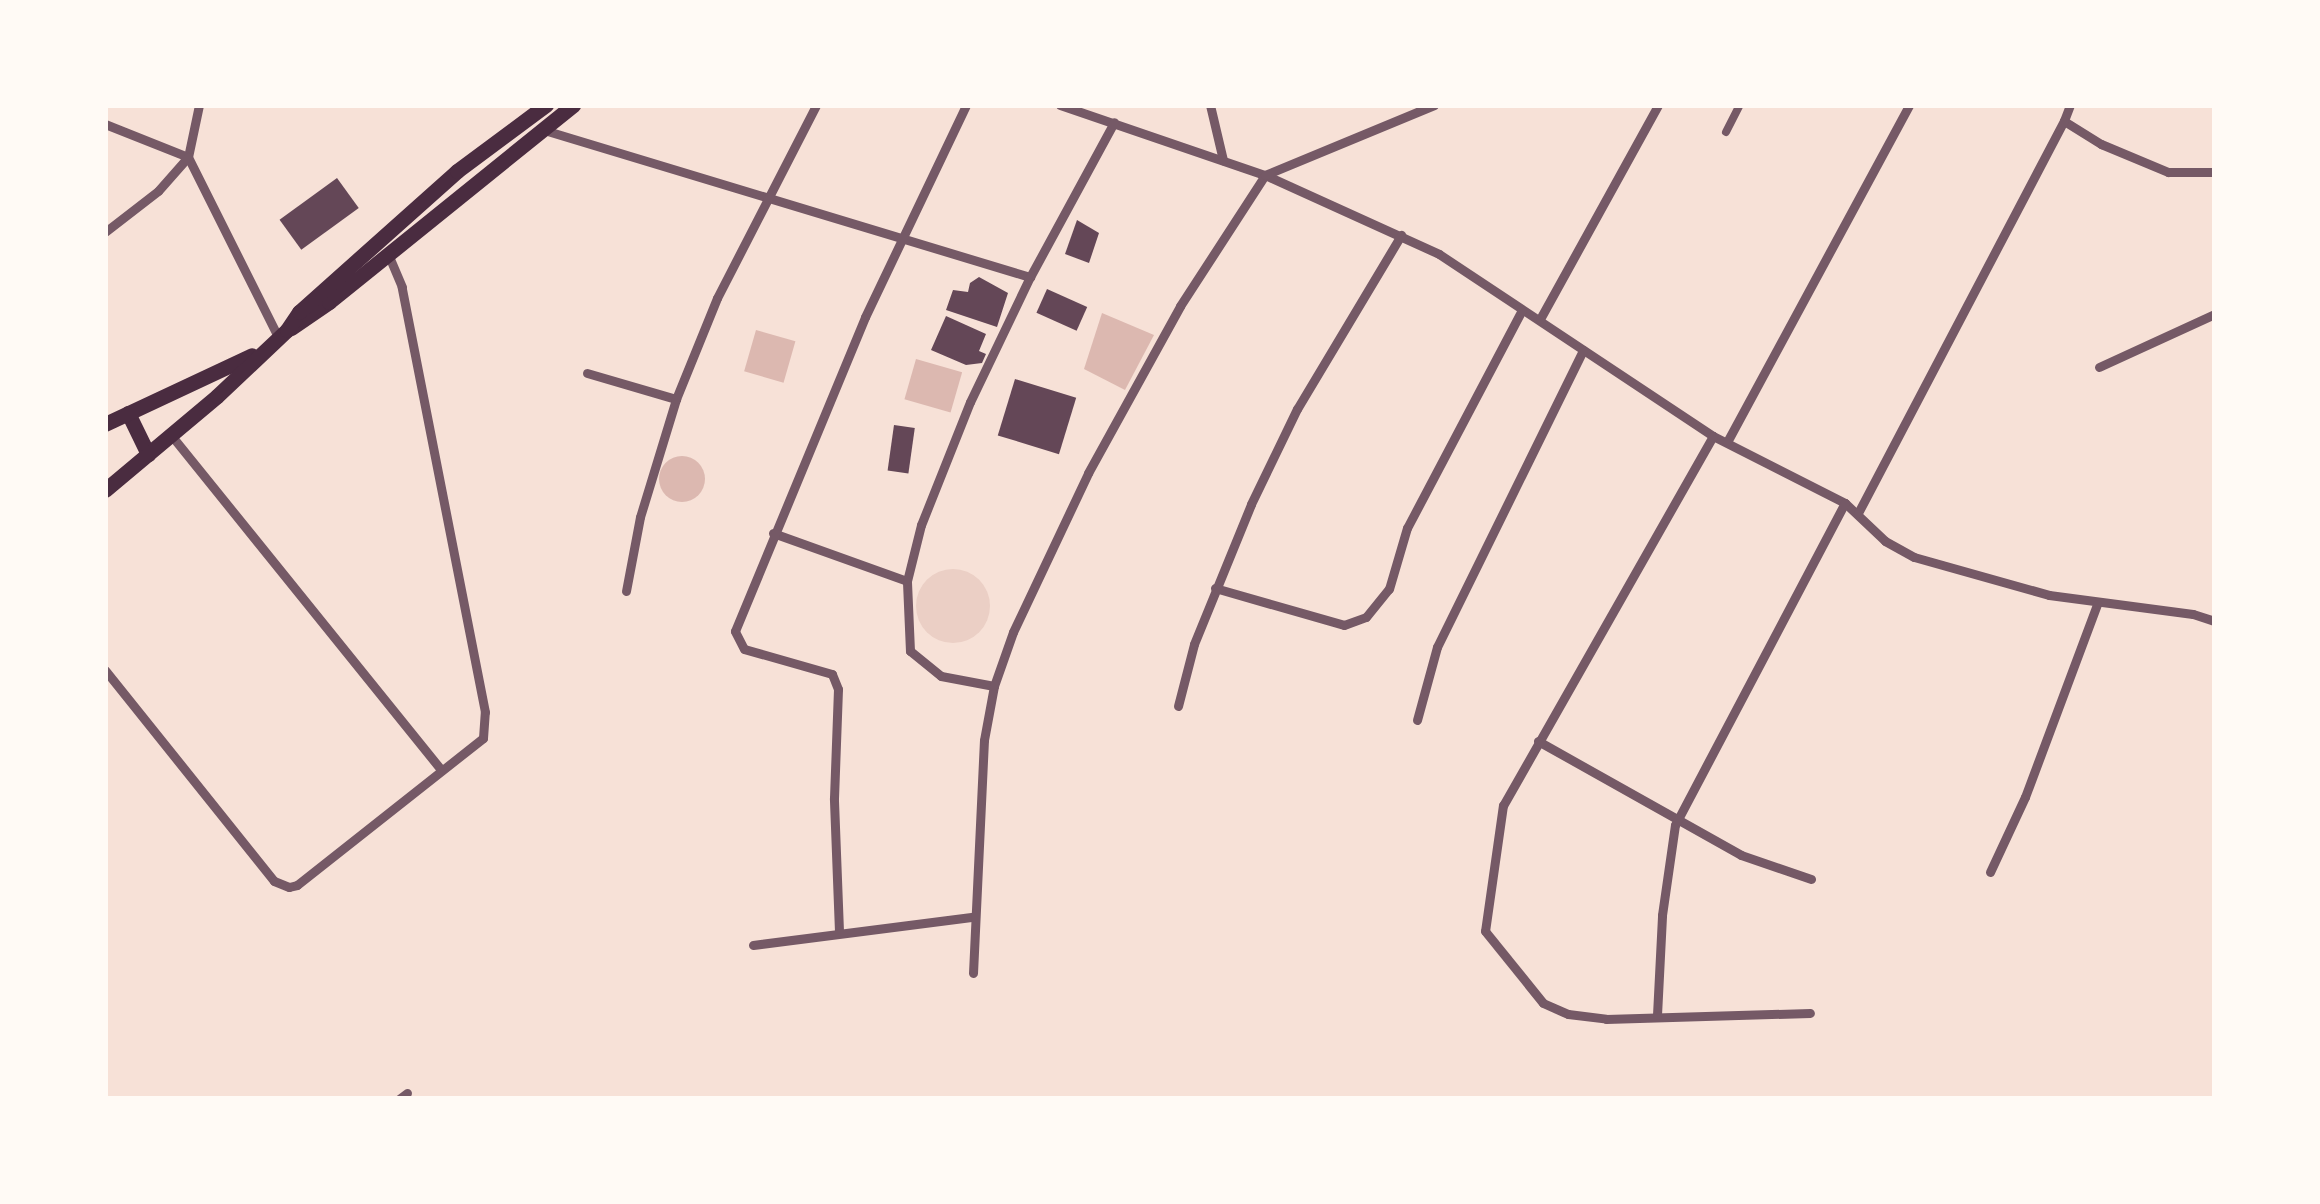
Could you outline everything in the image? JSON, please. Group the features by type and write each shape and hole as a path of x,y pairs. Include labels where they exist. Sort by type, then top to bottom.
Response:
{"main road":[{"path":"282,334 300,312 502,137 546,105"},
{"path":"105,490 171,435 260,351 301,324 573,105"},
{"path":"502,137 513,151"},
{"path":"105,424 260,351"},
{"path":"128,413 148,454"}],"street":[{"path":"105,232 135,212 188,158 199,105"},
{"path":"626,591 640,517 676,398 717,298 816,105"},
{"path":"839,932 834,798 838,689 832,674 744,648 734,631 902,236 966,105"},
{"path":"1060,105 1265,175 1439,254 1713,436 1844,503 1885,541 1914,557 2097,604 2193,614 2215,621"},
{"path":"1210,105 1223,160"},
{"path":"973,973 984,740 994,686 1014,632 1088,473 1180,306 1265,175 1434,105"},
{"path":"1540,319 1658,105"},
{"path":"1726,132 1740,105"},
{"path":"1727,442 1909,105"},
{"path":"1858,513 2070,105"},
{"path":"2064,120 2100,144 2168,172 2215,172"},
{"path":"994,686 941,676 910,651 907,581 921,525 945,462 1030,277 1114,122"},
{"path":"105,124 188,158 282,334"},
{"path":"542,129 1030,277"},
{"path":"1178,706 1215,588 1296,410 1400,235"},
{"path":"105,670 280,885 298,885 483,738 487,728 402,287 388,254"},
{"path":"1215,588 1344,625 1366,617 1389,589 1407,528 1522,310"},
{"path":"2099,367 2215,314"},
{"path":"1417,720 1437,647 1582,350"},
{"path":"587,373 676,398"},
{"path":"171,435 441,770"},
{"path":"1713,436 1502,805 1485,931 1543,1004 1568,1014 1606,1019 1810,1013"},
{"path":"1657,1015 1662,915 1679,816 1844,503"},
{"path":"773,532 907,581"},
{"path":"1990,872 2026,797 2097,604"},
{"path":"1538,741 1610,784 1679,816 1742,855 1811,879"},
{"path":"753,944 973,917"}],"shaded area":[{"path":"1102,313 1154,335 1125,390 1084,369"},
{"path":"756,330 795,341 784,383 744,371"},
{"path":"916,359 962,372 951,413 904,399"},
{"path":"682,456 699,462 705,479 699,496 682,502 665,496 659,479 665,462"},
{"path":"953,569 979,580 990,606 979,632 953,643 927,632 916,606 927,580"}],"building":[{"path":"337,178 359,208 301,250 280,220"},
{"path":"1077,220 1099,233 1089,263 1065,254"},
{"path":"979,277 1008,293 997,327 946,310 953,290 968,292 970,283"},
{"path":"1047,289 1087,307 1077,331 1036,313"},
{"path":"946,316 986,334 979,351 986,354 982,363 966,365 931,350"},
{"path":"1015,379 1076,398 1059,454 998,435"},
{"path":"894,425 915,428 908,473 888,471"}]}
